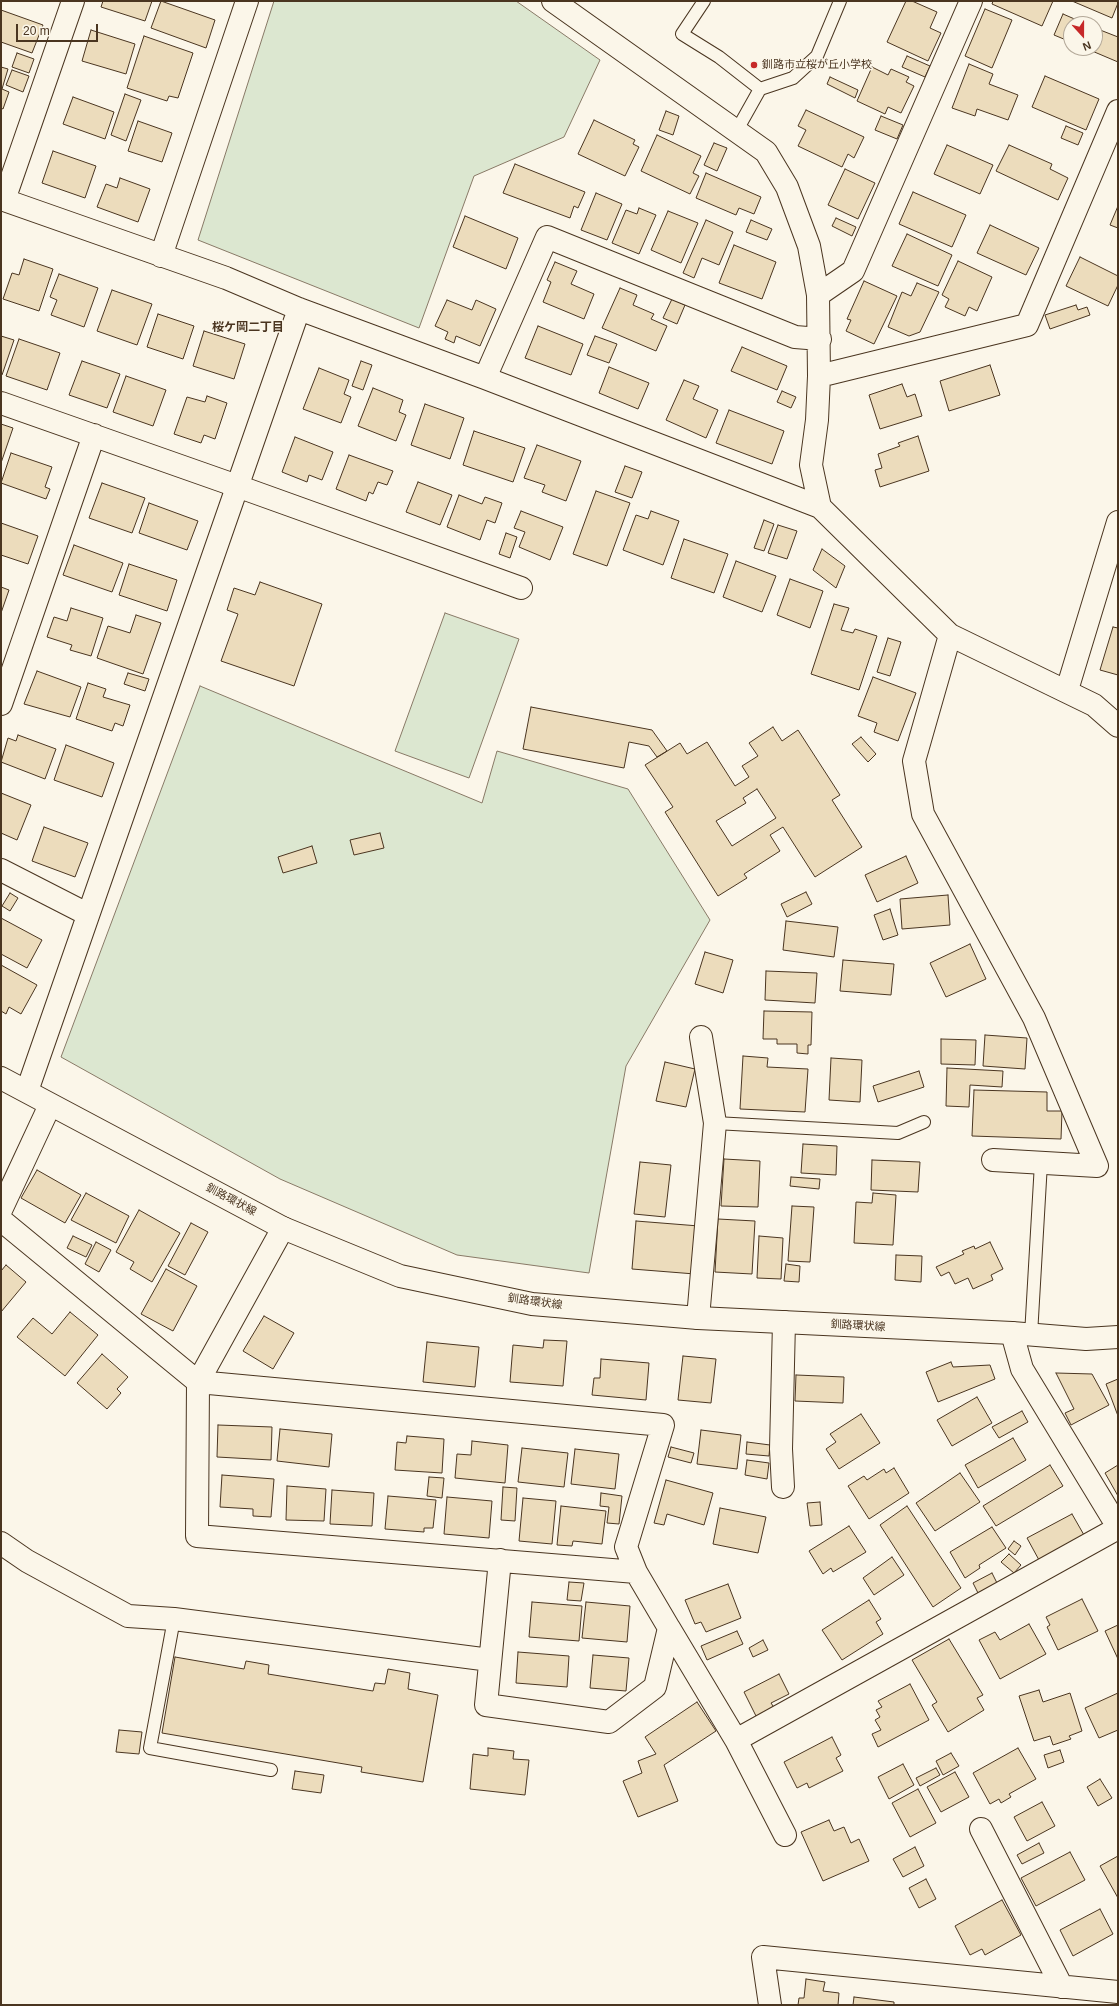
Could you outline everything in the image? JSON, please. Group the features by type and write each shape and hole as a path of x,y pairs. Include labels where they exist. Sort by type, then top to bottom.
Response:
{"street":[{"path":"73,1 3,200 226,278 298,309 485,378 820,507 950,635 1067,690 1094,705 1118,726"},
{"path":"161,256 247,1"},
{"path":"553,1 766,152 787,187 809,246 818,295 820,340 817,420 810,465 820,507"},
{"path":"818,295 854,271 971,1"},
{"path":"819,376 1027,325 1118,111"},
{"path":"485,378 547,237 795,337 820,340"},
{"path":"27,1091 87,914 298,309"},
{"path":"1,403 521,588"},
{"path":"1,704 94,435"},
{"path":"1067,690 1118,522"},
{"path":"950,635 914,760 923,814 1034,1018 1097,1166 993,1160"},
{"path":"1,870 87,914"},
{"path":"698,1318 715,1123 701,1037"},
{"name":"釧路環状線","path":"1,1078 283,1228 408,1278 532,1304 698,1318 1021,1334 1086,1339 1118,1337"},
{"path":"1,1210 50,1105"},
{"path":"1,1220 198,1382 663,1424 626,1547 636,1572 736,1740 784,1836"},
{"path":"283,1228 198,1382 197,1536 636,1572"},
{"path":"783,1487 781,1449 784,1322"},
{"path":"736,1740 1118,1528 1022,1369 1021,1334"},
{"path":"1,1543 27,1561 128,1616 174,1619 490,1660"},
{"path":"500,1560 486,1704 609,1722 655,1687 669,1628"},
{"path":"1,1563 27,1561"},
{"path":"981,1829 1062,1987"},
{"path":"770,2005 763,1957 1118,1992"}],"lane":[{"path":"704,1 682,34 719,57 760,89"},
{"path":"736,130 760,89 793,78 817,56 840,1"},
{"path":"715,1123 898,1133 924,1122"},
{"path":"1021,1334 1041,1163"},
{"path":"174,1619 150,1748 270,1770"}],"green space":[{"path":"274,1 516,1 600,60 564,137 474,176 419,328 198,240"},
{"path":"445,613 519,639 469,778 395,751"},
{"path":"200,686 482,803 497,751 628,789 710,920 626,1066 589,1273 457,1255 280,1179 61,1057"}],"building":[{"path":"103,1 152,1 145,21 101,7"},
{"path":"161,1 215,20 206,48 151,28"},
{"path":"906,1 912,1 937,12 930,28 941,33 928,61 887,42"},
{"path":"993,1 1053,1 1042,26 992,4"},
{"path":"1072,1 1118,1 1118,3 1112,18"},
{"path":"985,9 1012,20 992,68 965,56"},
{"path":"1,10 43,25 32,53 1,42"},
{"path":"1063,14 1068,16 1063,16 1063,39 1054,35"},
{"path":"91,30 135,44 126,74 82,61"},
{"path":"1103,31 1118,37 1118,62 1103,56"},
{"path":"144,36 193,53 178,98 169,96 167,101 127,88"},
{"path":"17,53 34,59 29,73 12,67"},
{"path":"907,56 930,66 925,77 902,67"},
{"path":"969,64 993,74 989,84 1018,95 1008,120 977,109 975,116 952,108"},
{"path":"1,67 8,69 2,89 9,92 3,109 1,108"},
{"path":"872,67 888,75 891,69 909,77 906,82 914,86 901,113 888,107 885,114 857,101"},
{"path":"12,70 29,76 23,92 6,85"},
{"path":"1045,76 1099,99 1086,130 1032,107"},
{"path":"830,77 858,90 855,98 827,84"},
{"path":"125,94 141,100 126,141 111,135"},
{"path":"73,97 114,112 105,139 63,124"},
{"path":"806,110 864,137 854,158 848,154 842,167 798,146 806,130 798,126"},
{"path":"666,111 679,116 673,135 659,130"},
{"path":"881,116 903,125 897,139 875,130"},
{"path":"594,120 635,140 633,144 639,147 625,176 578,154"},
{"path":"138,121 172,133 162,162 128,151"},
{"path":"1066,126 1083,133 1078,145 1061,138"},
{"path":"657,135 701,156 693,173 699,176 690,194 641,171"},
{"path":"714,143 727,148 717,171 704,165"},
{"path":"947,145 993,165 980,194 934,174"},
{"path":"1009,145 1052,164 1050,169 1068,178 1058,200 996,171"},
{"path":"53,151 96,166 85,198 42,183"},
{"path":"515,164 585,192 578,208 574,206 570,218 503,193"},
{"path":"845,169 875,183 858,219 828,205"},
{"path":"706,173 761,197 754,214 739,208 736,215 696,198"},
{"path":"120,178 150,189 138,222 97,207 106,184 117,188"},
{"path":"913,192 966,215 952,247 899,224"},
{"path":"596,193 622,204 607,240 581,230"},
{"path":"1118,206 1118,228 1110,225"},
{"path":"639,208 656,215 639,254 612,243 626,210 637,214"},
{"path":"668,211 698,223 681,263 651,250"},
{"path":"465,216 518,238 506,269 453,247"},
{"path":"836,218 856,227 852,236 832,226"},
{"path":"706,220 733,232 719,265 702,258 694,278 683,273"},
{"path":"751,220 772,229 767,240 746,232"},
{"path":"990,225 1039,248 1026,275 977,253"},
{"path":"907,234 952,255 938,286 892,266"},
{"path":"734,245 776,262 762,299 719,283"},
{"path":"1080,257 1118,276 1118,285 1108,306 1066,286"},
{"path":"24,259 53,269 39,311 3,299 12,273 19,275"},
{"path":"958,261 992,277 977,311 969,307 965,316 945,307 949,299 942,295"},
{"path":"555,262 577,271 571,284 594,294 584,319 543,302 551,282 547,280"},
{"path":"59,274 98,288 84,327 51,315 57,300 50,297"},
{"path":"864,281 897,296 874,344 846,331 851,320 847,319"},
{"path":"917,283 939,292 920,332 909,336 888,327 902,292 911,296"},
{"path":"620,288 637,295 633,305 654,314 651,319 667,326 656,351 602,328"},
{"path":"112,290 152,304 137,345 97,331"},
{"path":"672,299 685,305 677,324 663,318"},
{"path":"447,300 472,310 476,300 496,309 480,346 456,336 454,343 445,339 448,332 435,326"},
{"path":"1076,305 1078,310 1087,307 1090,315 1050,329 1045,315"},
{"path":"158,314 194,326 183,359 147,347"},
{"path":"538,326 583,344 571,375 525,358"},
{"path":"204,331 245,344 234,379 193,366"},
{"path":"1,336 14,340 2,375 1,375"},
{"path":"595,336 617,344 609,363 587,355"},
{"path":"19,339 60,353 47,390 6,376"},
{"path":"742,347 787,366 777,390 731,371"},
{"path":"82,361 120,374 107,408 69,395"},
{"path":"361,361 372,365 363,390 352,386"},
{"path":"990,365 1000,395 949,411 940,381"},
{"path":"609,367 649,383 638,409 599,393"},
{"path":"319,368 349,380 344,394 351,397 341,423 303,409"},
{"path":"126,376 166,390 153,426 113,412"},
{"path":"684,380 699,386 693,399 718,410 706,438 666,420"},
{"path":"902,384 907,397 915,394 922,416 880,429 869,395"},
{"path":"373,388 403,400 399,412 406,415 396,441 358,426"},
{"path":"782,391 796,397 791,408 777,402"},
{"path":"207,396 227,403 215,439 204,435 201,443 174,434 187,397 205,402"},
{"path":"425,404 464,418 450,459 411,445"},
{"path":"729,410 784,431 772,464 716,443"},
{"path":"1,424 13,428 1,463"},
{"path":"474,431 525,448 513,482 463,465"},
{"path":"918,436 929,471 880,487 875,470 882,468 878,454 900,446 898,443"},
{"path":"295,437 333,452 322,480 309,475 307,482 282,472"},
{"path":"537,445 581,461 566,501 542,492 545,485 524,478"},
{"path":"11,453 52,467 45,487 50,489 46,499 1,483"},
{"path":"349,455 393,471 387,485 378,482 373,494 369,492 366,501 336,489"},
{"path":"625,466 642,472 632,498 615,492"},
{"path":"418,482 452,495 440,525 406,512"},
{"path":"102,483 145,498 132,533 89,518"},
{"path":"596,491 630,503 607,566 573,554"},
{"path":"459,495 482,504 485,497 502,503 495,523 487,520 480,540 447,527"},
{"path":"149,503 198,521 187,550 139,533"},
{"path":"521,511 563,527 550,560 519,547 525,532 514,528"},
{"path":"651,511 679,521 663,565 623,550 636,515 648,519"},
{"path":"764,520 774,524 764,551 754,548"},
{"path":"1,523 38,536 28,564 1,555"},
{"path":"778,525 797,531 787,559 768,553"},
{"path":"506,533 517,537 510,558 499,554"},
{"path":"684,539 728,554 714,593 671,578"},
{"path":"74,545 123,563 112,592 63,575"},
{"path":"822,549 845,566 836,588 813,570"},
{"path":"736,561 776,576 762,612 723,597"},
{"path":"129,564 177,580 167,611 119,595"},
{"path":"790,579 823,591 810,628 777,615"},
{"path":"260,582 322,604 294,686 221,661 238,614 227,610 234,588 255,595"},
{"path":"1,587 9,590 1,613"},
{"path":"834,604 849,608 841,630 853,633 855,629 877,636 859,690 811,674"},
{"path":"71,608 103,618 91,656 70,650 72,645 47,637 54,617 67,621"},
{"path":"136,615 161,623 143,674 97,658 108,626 130,633"},
{"path":"1113,627 1118,628 1118,675 1100,670"},
{"path":"888,638 901,642 890,676 877,672"},
{"path":"37,671 81,687 70,717 24,704"},
{"path":"128,673 149,679 145,691 124,684"},
{"path":"873,677 916,693 898,741 874,732 877,723 858,716"},
{"path":"88,683 106,689 103,697 130,705 123,726 115,723 112,731 76,719"},
{"path":"531,707 652,730 667,751 657,757 649,746 629,742 624,768 523,749"},
{"path":"773,727 782,741 798,730 840,795 832,800 862,847 815,877 783,827 770,835 780,851 744,874 747,878 718,896 665,812 673,807 645,765 680,743 687,754 707,742 735,786 749,777 742,766 758,756 749,743","holes":["757,789 776,818 732,846 716,821 746,803 743,798"]},
{"path":"18,735 56,749 45,779 1,762 8,738 16,741"},
{"path":"861,737 876,754 868,762 852,744"},
{"path":"66,745 114,763 102,797 54,780"},
{"path":"1,793 31,805 17,840 1,833"},
{"path":"44,827 88,843 75,877 32,861"},
{"path":"380,833 384,848 354,855 350,840"},
{"path":"312,846 317,863 283,873 278,857"},
{"path":"906,856 918,883 877,902 865,875"},
{"path":"806,892 812,904 787,917 781,904"},
{"path":"10,893 18,898 10,911 2,906"},
{"path":"948,895 950,925 902,929 900,899"},
{"path":"890,909 898,935 883,940 874,915"},
{"path":"1,918 42,940 27,968 1,954"},
{"path":"786,921 838,927 834,957 783,950"},
{"path":"970,944 986,979 946,997 930,963"},
{"path":"705,952 733,960 723,993 695,984"},
{"path":"843,960 894,964 891,995 840,991"},
{"path":"1,965 37,985 21,1014 9,1007 6,1014 1,1011"},
{"path":"766,971 817,973 815,1003 765,1000"},
{"path":"764,1011 812,1012 811,1045 808,1045 808,1054 797,1053 797,1044 777,1044 777,1039 763,1039"},
{"path":"985,1035 1027,1038 1025,1069 983,1066"},
{"path":"941,1039 976,1040 975,1065 941,1064"},
{"path":"743,1056 768,1058 767,1067 808,1069 805,1112 740,1109"},
{"path":"831,1058 862,1060 860,1102 829,1100"},
{"path":"665,1062 695,1069 686,1107 656,1101"},
{"path":"947,1068 1003,1071 1002,1087 970,1085 969,1107 946,1106"},
{"path":"919,1071 924,1087 878,1102 873,1086"},
{"path":"974,1090 1047,1092 1047,1111 1062,1111 1061,1139 972,1136"},
{"path":"803,1144 837,1146 836,1175 801,1173"},
{"path":"724,1159 760,1161 758,1207 721,1206"},
{"path":"872,1160 920,1162 918,1192 871,1190"},
{"path":"640,1162 671,1165 665,1217 634,1214"},
{"path":"37,1170 81,1195 65,1223 21,1198"},
{"path":"791,1177 820,1179 819,1189 790,1186"},
{"path":"86,1193 129,1216 116,1243 71,1220"},
{"path":"873,1193 896,1195 893,1245 854,1243 856,1202 872,1203"},
{"path":"792,1206 814,1207 810,1262 788,1261"},
{"path":"139,1210 180,1233 152,1282 130,1269 134,1262 116,1252"},
{"path":"718,1219 755,1221 752,1274 715,1272"},
{"path":"636,1221 699,1226 695,1274 632,1269"},
{"path":"191,1223 208,1232 185,1275 168,1266"},
{"path":"73,1236 92,1245 86,1257 67,1248"},
{"path":"759,1236 783,1238 781,1279 757,1278"},
{"path":"96,1242 111,1250 99,1272 85,1264"},
{"path":"990,1242 1003,1269 991,1275 993,1280 973,1289 968,1278 955,1284 949,1272 941,1276 936,1267 964,1254 962,1251 974,1246 975,1249"},
{"path":"896,1255 922,1256 921,1282 895,1280"},
{"path":"786,1264 800,1266 799,1282 784,1281"},
{"path":"6,1265 26,1282 1,1312 1,1271"},
{"path":"166,1269 197,1286 173,1331 141,1314"},
{"path":"70,1312 98,1335 65,1376 17,1337 33,1318 52,1334"},
{"path":"264,1316 294,1333 273,1369 243,1351"},
{"path":"544,1340 567,1341 563,1386 510,1382 513,1345 543,1348"},
{"path":"427,1342 479,1347 475,1387 423,1382"},
{"path":"102,1354 128,1377 117,1389 121,1393 107,1409 77,1383"},
{"path":"683,1356 716,1359 711,1403 678,1400"},
{"path":"601,1359 649,1363 646,1400 592,1395 594,1378 600,1378"},
{"path":"951,1362 953,1367 990,1365 995,1379 938,1402 926,1372"},
{"path":"1056,1373 1092,1374 1109,1405 1071,1425 1065,1413 1074,1409"},
{"path":"796,1375 844,1377 843,1403 795,1401"},
{"path":"1118,1379 1118,1416 1106,1384"},
{"path":"977,1397 992,1423 952,1446 937,1420"},
{"path":"1022,1411 1028,1422 999,1438 992,1427"},
{"path":"861,1414 880,1443 839,1469 826,1449 836,1442 830,1434"},
{"path":"218,1425 272,1427 271,1460 217,1457"},
{"path":"280,1429 332,1434 329,1467 277,1461"},
{"path":"701,1430 741,1435 737,1469 697,1464"},
{"path":"407,1436 444,1439 442,1473 395,1470 397,1442 406,1443"},
{"path":"1013,1438 1026,1460 978,1488 965,1465"},
{"path":"472,1441 508,1445 505,1483 455,1478 457,1454 471,1455"},
{"path":"747,1442 770,1445 769,1456 746,1454"},
{"path":"671,1447 694,1453 691,1463 668,1457"},
{"path":"522,1448 568,1453 564,1487 518,1482"},
{"path":"575,1449 619,1454 615,1489 571,1484"},
{"path":"747,1460 769,1463 767,1479 745,1475"},
{"path":"1050,1465 1063,1486 996,1526 983,1506"},
{"path":"1118,1465 1118,1496 1105,1473"},
{"path":"894,1468 909,1493 869,1519 848,1486 864,1476 867,1480 884,1469 886,1473"},
{"path":"960,1473 980,1502 935,1531 916,1503"},
{"path":"222,1475 274,1479 271,1517 253,1516 253,1509 220,1507"},
{"path":"429,1477 444,1478 442,1498 427,1496"},
{"path":"666,1480 713,1493 704,1525 667,1514 664,1525 654,1523"},
{"path":"287,1486 326,1489 324,1521 286,1520"},
{"path":"503,1487 517,1488 515,1521 501,1520"},
{"path":"332,1490 374,1493 372,1526 330,1524"},
{"path":"601,1493 622,1496 619,1524 607,1523 609,1507 600,1506"},
{"path":"388,1496 436,1500 433,1528 424,1528 424,1532 385,1529"},
{"path":"447,1497 492,1501 489,1538 444,1534"},
{"path":"523,1498 556,1501 552,1544 519,1541"},
{"path":"820,1502 822,1525 810,1526 807,1503"},
{"path":"561,1506 606,1511 602,1544 573,1541 572,1546 557,1545"},
{"path":"907,1506 961,1588 933,1607 880,1525"},
{"path":"720,1508 766,1517 758,1553 713,1544"},
{"path":"1072,1514 1084,1535 1039,1560 1027,1538"},
{"path":"849,1526 866,1552 833,1572 831,1568 823,1574 809,1551"},
{"path":"992,1527 1006,1548 979,1565 980,1568 965,1578 950,1552"},
{"path":"1014,1541 1021,1546 1015,1555 1008,1549"},
{"path":"1009,1554 1021,1565 1014,1573 1001,1562"},
{"path":"892,1557 904,1575 874,1595 863,1578"},
{"path":"992,1573 997,1583 978,1593 973,1583"},
{"path":"569,1582 584,1583 581,1601 567,1600"},
{"path":"728,1584 741,1618 706,1632 701,1622 695,1624 685,1600"},
{"path":"1082,1599 1098,1631 1058,1650 1047,1627 1050,1625 1046,1617"},
{"path":"869,1600 881,1619 876,1622 883,1634 842,1660 822,1630"},
{"path":"532,1602 582,1606 579,1641 529,1637"},
{"path":"586,1602 630,1606 627,1642 582,1638"},
{"path":"1029,1624 1046,1654 1000,1679 979,1640 995,1632 1000,1640"},
{"path":"1118,1625 1118,1659 1105,1631"},
{"path":"737,1631 743,1644 707,1660 701,1646"},
{"path":"949,1639 983,1695 977,1698 984,1710 948,1732 932,1705 937,1702 912,1660"},
{"path":"763,1640 768,1650 753,1657 749,1648"},
{"path":"518,1652 569,1656 567,1687 516,1683"},
{"path":"593,1655 629,1658 626,1691 590,1688"},
{"path":"175,1657 244,1669 246,1661 269,1665 268,1674 373,1691 375,1683 385,1684 388,1669 410,1673 408,1689 438,1695 423,1782 361,1772 362,1767 162,1733"},
{"path":"779,1674 789,1694 771,1703 775,1709 757,1718 744,1692"},
{"path":"910,1684 929,1720 878,1747 872,1734 881,1730 875,1720 880,1717 876,1710 882,1707 878,1701"},
{"path":"1039,1690 1043,1702 1070,1693 1082,1731 1069,1736 1071,1739 1053,1745 1050,1736 1034,1741 1019,1696"},
{"path":"1118,1693 1118,1730 1099,1738 1085,1708"},
{"path":"697,1702 716,1731 664,1765 678,1801 638,1817 623,1781 642,1773 638,1761 656,1754 645,1737"},
{"path":"119,1730 142,1732 139,1754 116,1752"},
{"path":"832,1737 841,1755 836,1758 843,1771 809,1788 807,1783 797,1788 784,1762"},
{"path":"488,1748 514,1751 513,1759 529,1760 525,1795 470,1789 473,1754 488,1756"},
{"path":"1018,1748 1036,1779 1009,1794 1011,1797 1001,1803 999,1799 990,1804 973,1773"},
{"path":"1060,1750 1064,1762 1048,1768 1044,1755"},
{"path":"951,1753 959,1766 943,1775 936,1761"},
{"path":"903,1764 914,1785 889,1799 878,1777"},
{"path":"936,1768 940,1775 920,1786 916,1778"},
{"path":"295,1771 324,1775 321,1793 292,1789"},
{"path":"955,1772 969,1797 941,1812 927,1787"},
{"path":"1100,1779 1112,1798 1098,1806 1087,1787"},
{"path":"918,1789 936,1823 910,1837 892,1803"},
{"path":"1042,1802 1055,1826 1027,1841 1014,1817"},
{"path":"829,1820 834,1831 844,1827 851,1843 859,1839 869,1861 823,1881 801,1832"},
{"path":"1039,1843 1044,1853 1022,1864 1017,1855"},
{"path":"915,1847 924,1866 903,1877 893,1859"},
{"path":"1070,1852 1085,1880 1036,1906 1021,1878"},
{"path":"1118,1856 1118,1898 1100,1866"},
{"path":"926,1879 936,1899 919,1908 909,1888"},
{"path":"1002,1900 1021,1935 985,1955 982,1949 970,1955 955,1926"},
{"path":"1100,1909 1113,1934 1073,1956 1060,1930"},
{"path":"806,1979 825,1982 823,1991 839,1993 838,2005 798,2005 799,1998 804,1998"},
{"path":"854,1997 894,2002 894,2005 853,2005"}],"place":[{"name":"釧路市立桜が丘小学校","path":"754,65"}],"district":[{"name":"桜ケ岡二丁目","path":"248,328"}]}
